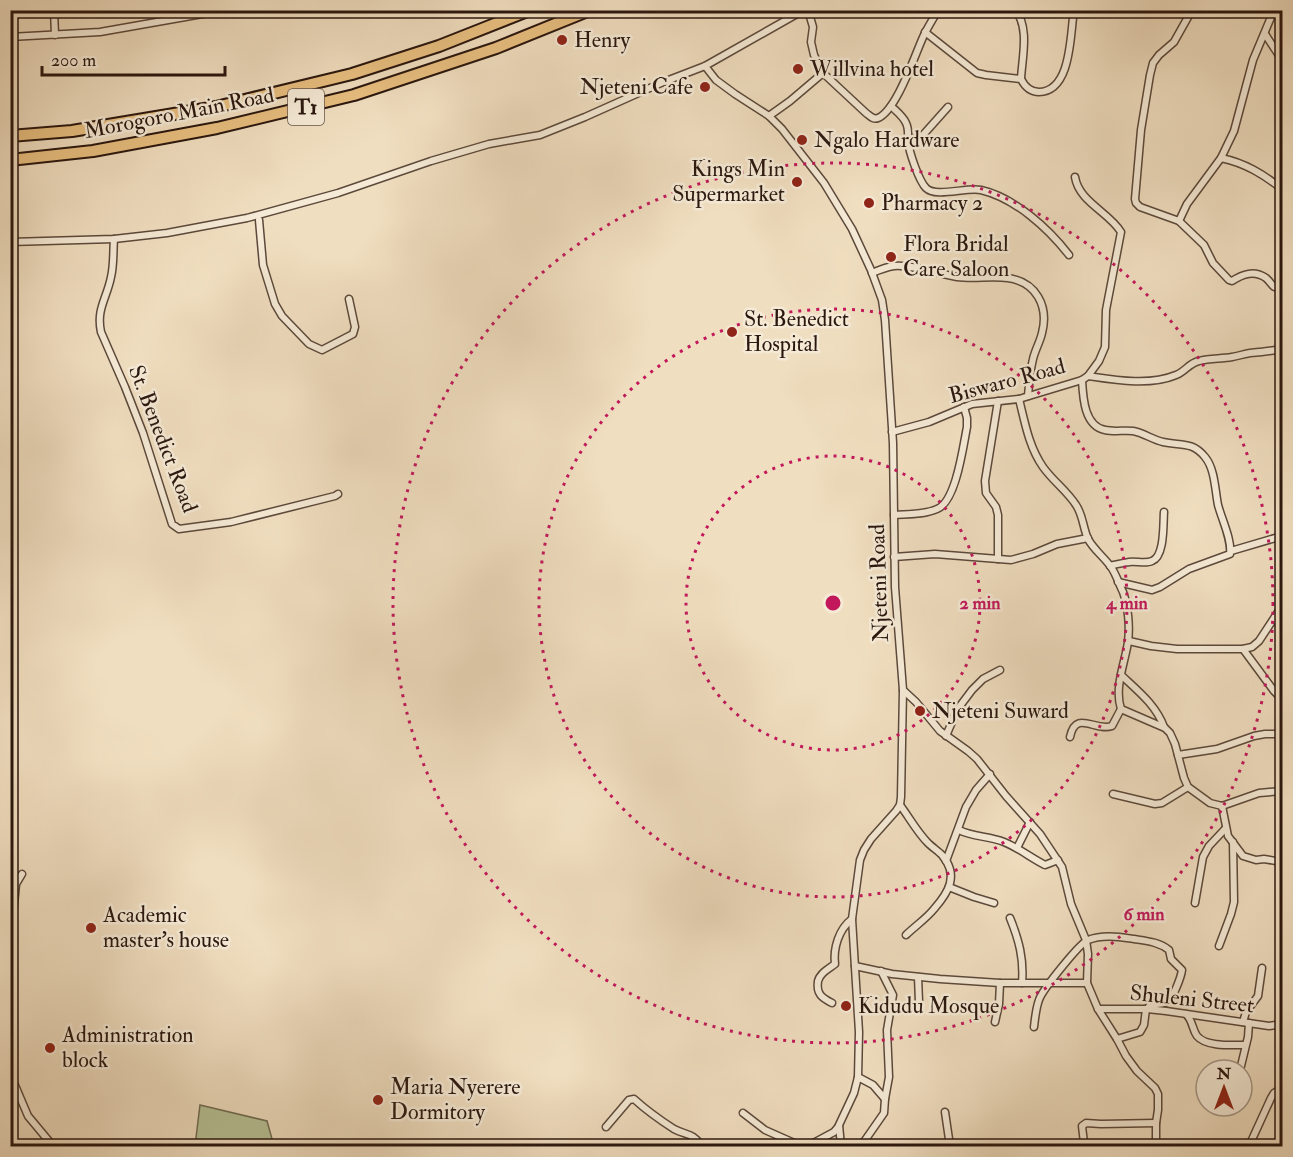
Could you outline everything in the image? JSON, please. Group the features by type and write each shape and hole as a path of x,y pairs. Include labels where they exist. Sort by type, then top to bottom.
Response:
{"highway":[{"name":"Morogoro Main Road","path":"10,136 72,131 228,104 352,74 439,46 530,10"},
{"name":"Morogoro Main Road","path":"10,160 93,151 217,128 354,95 496,48 590,10"}],"street":[{"path":"54,10 55,35"},
{"path":"10,37 100,32 225,10"},
{"path":"10,242 114,239 166,233 247,218 338,193 489,144 540,135 705,66 806,10 813,27 811,42 814,55 823,73 872,118 876,119 891,106 900,91 925,32 938,10"},
{"path":"1015,10 1024,26 1021,79 1024,86 1038,92 1049,90 1059,81 1068,62 1074,10"},
{"path":"1192,10 1174,42 1153,63 1142,130 1136,203 1140,207 1179,221 1204,245 1213,263 1229,280 1232,281 1243,274 1256,274 1268,280 1272,286 1282,289"},
{"path":"1179,221 1187,204 1221,158 1234,131 1253,60 1274,10"},
{"path":"925,32 977,73 1021,79"},
{"path":"1265,34 1282,60"},
{"name":"Njeteni Road","path":"705,66 716,80 769,116 824,183 852,229 882,300 892,432 895,587 903,690 903,766 900,805"},
{"path":"769,116 823,73"},
{"path":"891,106 906,121 911,157 922,182 929,191 934,193 972,189 998,195 1035,220 1069,255"},
{"path":"908,142 923,135 948,107"},
{"path":"1221,158 1251,168 1282,189"},
{"name":"Biswaro Road","path":"892,432 929,422 972,404 1019,399 1085,378 1099,361 1105,347 1106,310 1121,232 1094,207 1076,183 1075,177"},
{"path":"259,220 263,265 275,304 282,316 309,344 322,350 353,334 355,327 349,298"},
{"name":"St. Benedict Road","path":"114,239 112,273 100,309 99,324 144,433 172,524 179,529 231,522 338,494"},
{"path":"872,273 896,265 960,277 1009,278 1030,286 1042,306 1043,318 1042,332 1032,362 1028,396"},
{"path":"1231,551 1215,493 1212,471 1207,459 1198,449 1190,445 1164,443 1131,431 1106,430 1096,426 1090,420 1083,398 1085,378 1136,382 1162,379 1174,376 1199,361 1282,349"},
{"path":"1019,399 1034,453 1053,480 1076,504 1088,538 1110,566 1124,594 1127,609 1129,640 1119,692 1121,709 1112,726 1105,728 1083,722 1073,728 1070,736"},
{"path":"998,400 985,481 986,493 996,507 998,515 998,559"},
{"path":"894,515 931,511 940,508 945,503 953,489 967,427 964,407"},
{"path":"1110,566 1155,560 1162,545 1164,512"},
{"path":"1118,582 1152,590 1189,569 1230,554 1231,551 1282,536"},
{"path":"894,557 935,554 1011,560 1057,544 1088,538"},
{"path":"1129,640 1160,647 1243,650 1252,647 1258,641 1282,606"},
{"path":"1243,650 1282,699"},
{"path":"946,736 954,715 972,690 983,679 1000,670"},
{"path":"1121,675 1152,704 1160,716 1170,734 1188,787 1210,802 1222,806 1259,793 1282,791"},
{"path":"903,690 946,736 968,751 990,774 1030,822 1062,867 1071,904 1086,940 1087,983 1098,1010 1126,1056 1158,1094 1156,1146"},
{"path":"1121,709 1165,728"},
{"path":"1178,755 1217,749 1254,736 1282,734"},
{"path":"946,861 966,807 976,790 990,774"},
{"path":"1113,794 1155,804 1162,803 1188,787"},
{"path":"743,1113 765,1130 803,1146 808,1146 834,1132 839,1125 854,1092 858,1077 859,1032 852,919 860,860 871,839 900,805 921,835 946,861 952,873 949,887 934,909 906,935"},
{"path":"1222,806 1225,829 1243,856 1256,860 1282,862"},
{"path":"1017,848 1030,822"},
{"path":"1195,903 1203,857 1209,846 1225,829"},
{"path":"959,830 968,834 994,838 1017,848 1045,865 1058,860"},
{"path":"1219,945 1232,914 1234,902 1233,842"},
{"path":"10,945 16,884 22,874"},
{"path":"949,887 994,903"},
{"path":"1010,918 1022,955 1022,983"},
{"path":"832,1003 819,994 817,989 819,978 835,964 836,942 847,922 852,919"},
{"path":"1034,1027 1039,1000 1050,983 1086,940 1115,936 1160,943 1169,950 1171,959 1182,973 1169,1000 1164,1003 1151,1004 1147,1009 1140,1032 1117,1039"},
{"path":"855,966 881,972 1000,983 1087,983"},
{"path":"1242,1058 1249,1031 1246,1012 1258,996 1262,968"},
{"path":"861,1146 884,1113 889,1077 887,1030 893,1000 881,972"},
{"path":"918,976 919,1002"},
{"path":"995,1022 999,1008 1000,983"},
{"path":"1282,992 1279,1003 1282,1024"},
{"name":"Shuleni Street","path":"1098,1010 1147,1009 1269,1026 1282,1024"},
{"path":"1186,1014 1201,1040 1210,1044 1245,1045"},
{"path":"10,1077 28,1116 53,1146"},
{"path":"858,1077 873,1085 885,1099"},
{"path":"1249,1146 1271,1098 1282,1088"},
{"path":"606,1127 631,1098 677,1131 693,1136 702,1146"},
{"path":"945,1112 950,1146"},
{"path":"1083,1146 1082,1126 1086,1123 1156,1123"},
{"path":"839,1125 841,1146"}],"green space":[{"path":"200,1105 267,1121 274,1146 195,1146"}],"place":[{"name":"Henry","path":"562,40"},
{"name":"Willvina hotel","path":"798,69"},
{"name":"Njeteni Cafe","path":"705,87"},
{"name":"Ngalo Hardware","path":"802,140"},
{"name":"Kings Min Supermarket","path":"797,182"},
{"name":"Pharmacy 2","path":"869,203"},
{"name":"Flora Bridal Care Saloon","path":"891,257"},
{"name":"St. Benedict Hospital","path":"732,332"},
{"name":"Njeteni Suward","path":"920,711"},
{"name":"Academic master's house","path":"91,928"},
{"name":"Kidudu Mosque","path":"846,1006"},
{"name":"Administration block","path":"50,1048"},
{"name":"Maria Nyerere Dormitory","path":"378,1100"}]}
